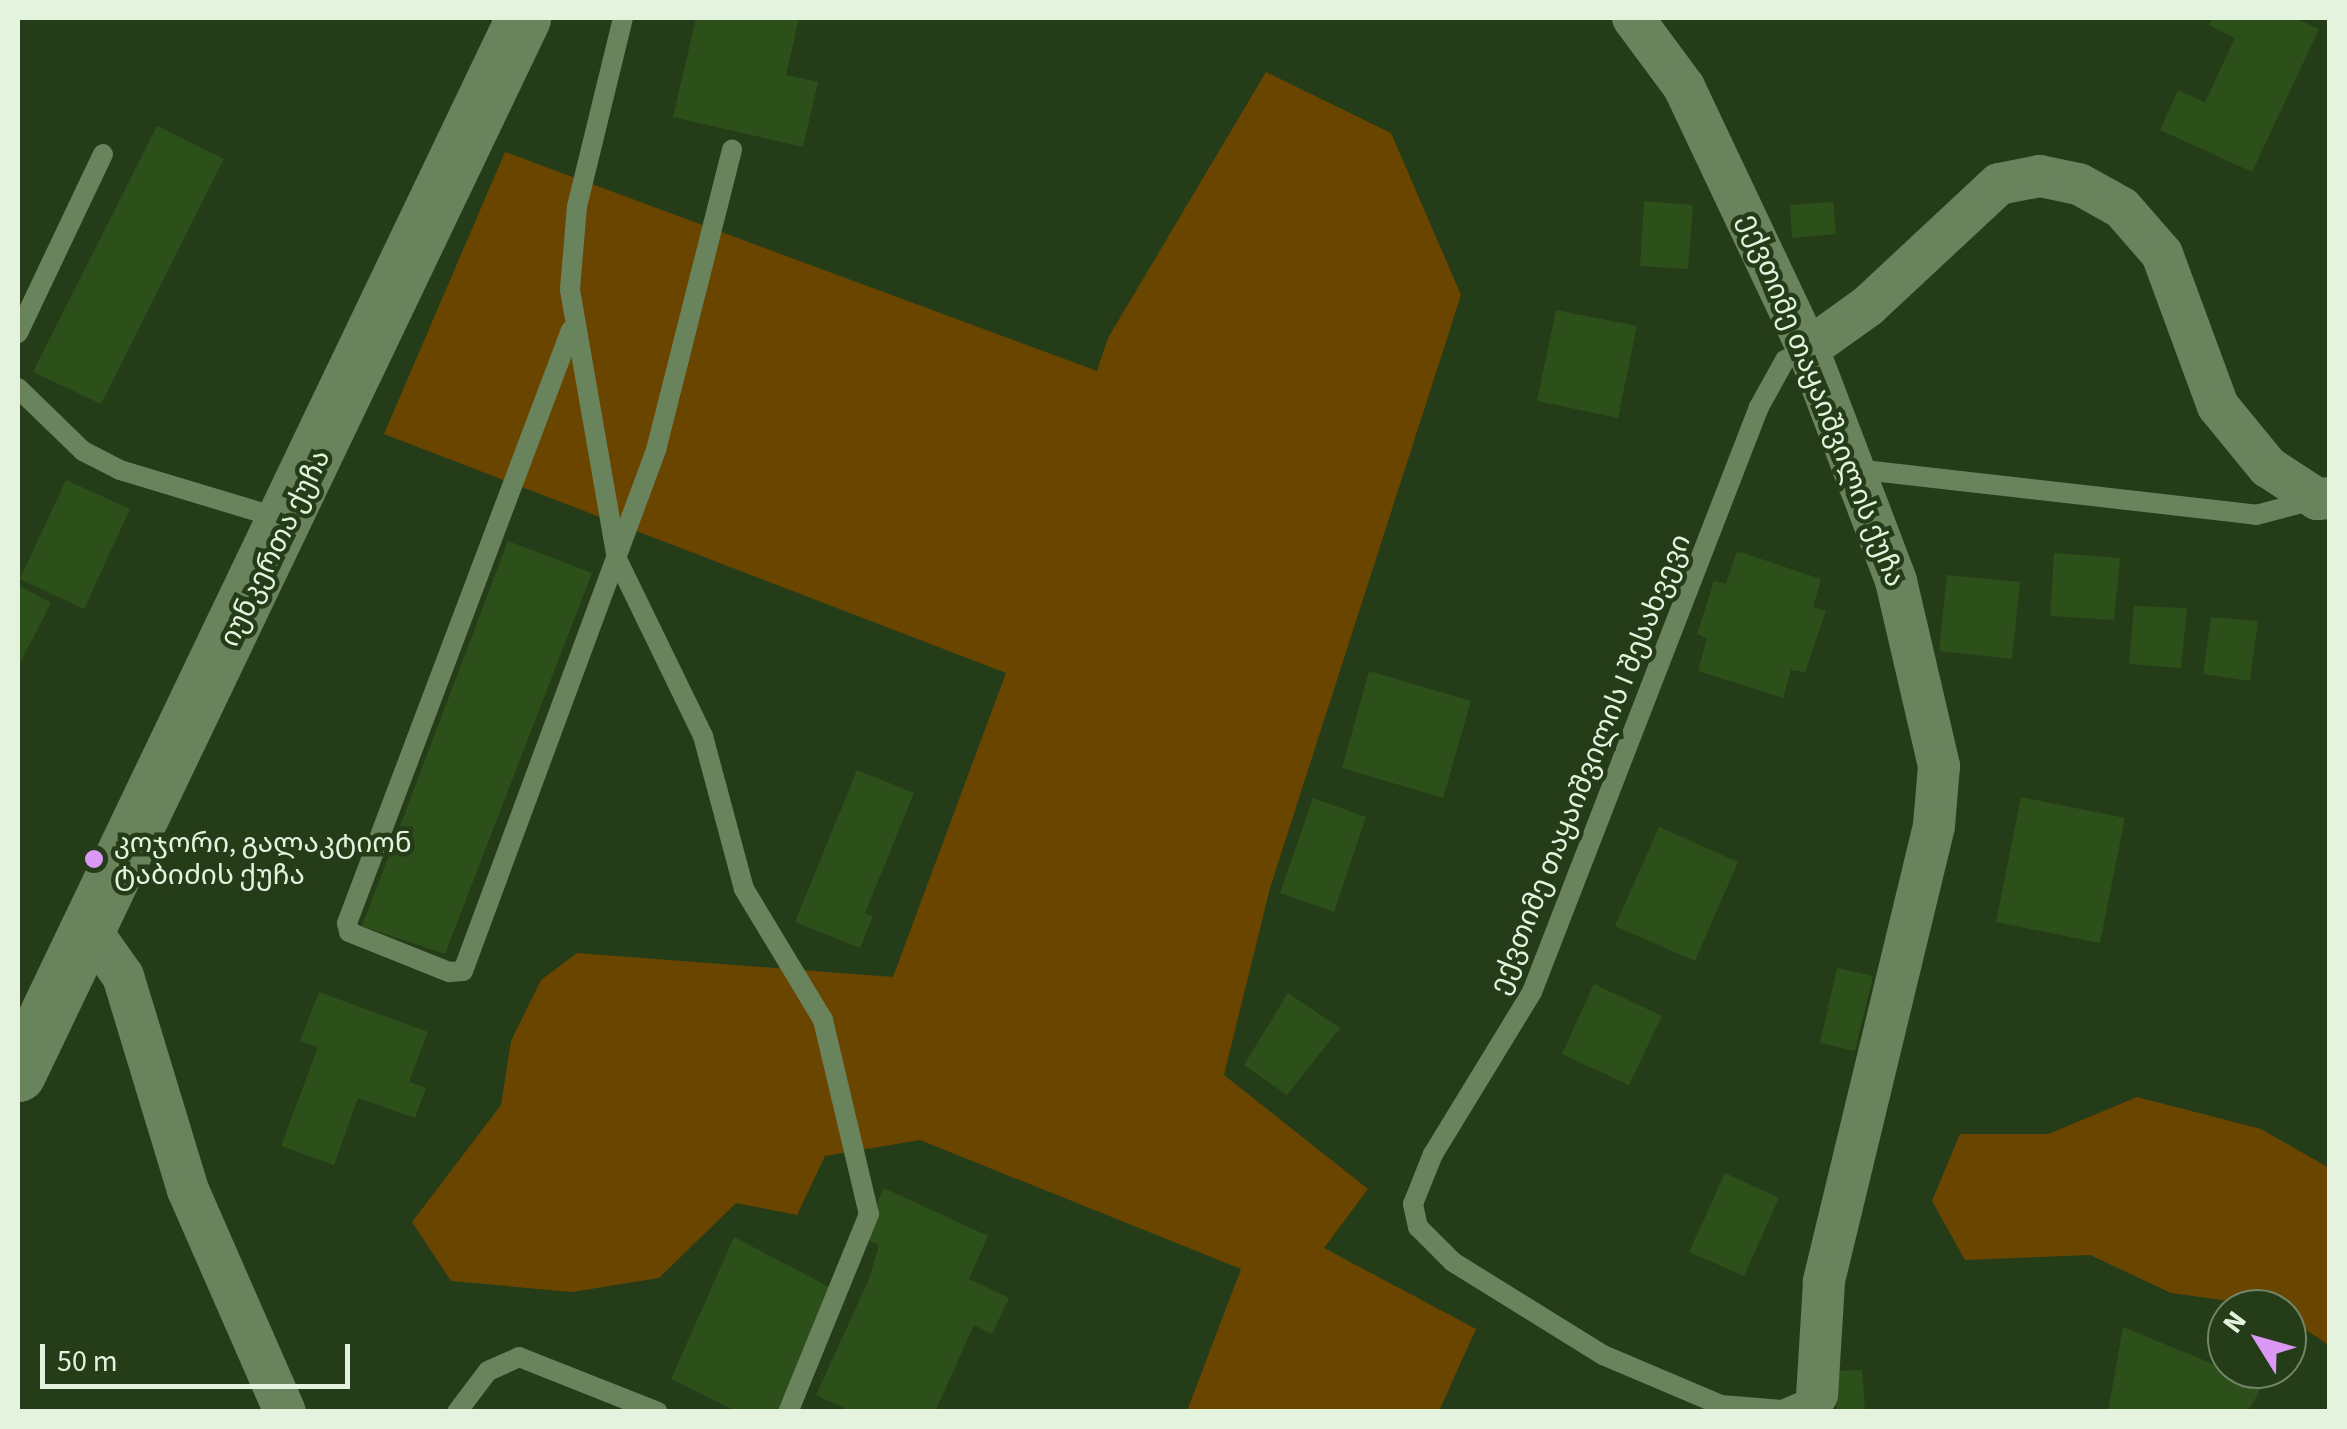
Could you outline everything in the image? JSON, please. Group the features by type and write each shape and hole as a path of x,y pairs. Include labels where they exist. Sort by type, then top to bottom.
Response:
{"main road":[{"name":"იუნკერთა ქუჩა","path":"18,1074 91,932 289,520 523,18"}],"street":[{"name":"ექვთიმე თაყაიშვილის ქუჩა","path":"1633,18 1711,138 1808,349 1896,581 1939,766 1934,826 1824,1282 1814,1406"},
{"path":"1808,349 1868,306 1999,184 2040,176 2079,184 2122,208 2162,254 2218,406 2268,467 2323,498"},
{"path":"91,932 123,976 188,1190 285,1412"}],"lane":[{"path":"623,18 577,206 571,330 617,559 703,736 744,889 824,1020 855,1133 869,1214 788,1412"},
{"path":"571,330 349,932 463,971 656,450 732,148"},
{"path":"18,333 103,154"},
{"name":"ექვთიმე თაყაიშვილის I შესახვევი","path":"1808,349 1785,360 1759,407 1532,992 1433,1154 1412,1204 1418,1227 1453,1262 1603,1355 1721,1405 1782,1410 1814,1406"},
{"path":"18,388 83,451 120,470 289,520"},
{"path":"1855,469 2256,515 2323,498"},
{"path":"457,1412 488,1371 519,1357 558,1366 658,1412"}],"shaded area":[{"path":"1266,72 1391,133 1461,295 1270,888 1224,1075 1368,1189 1324,1248 1476,1329 1439,1411 1187,1411 1241,1269 920,1140 825,1156 797,1215 736,1203 659,1278 572,1292 451,1281 412,1222 501,1105 511,1041 541,980 577,953 893,977 1006,673 384,434 505,152 1097,371 1108,338"},
{"path":"2137,1097 2261,1129 2329,1168 2329,1345 2307,1331 2307,1289 2207,1289 2207,1298 2171,1293 2090,1255 1965,1260 1932,1201 1960,1134 2048,1134"}],"building":[{"path":"696,18 799,18 786,75 818,82 803,147 673,117"},
{"path":"2212,18 2295,18 2319,29 2252,172 2160,130 2178,90 2205,102 2235,38 2209,25"},
{"path":"157,126 224,159 101,404 33,372"},
{"path":"1644,201 1693,205 1688,269 1640,266"},
{"path":"1833,202 1836,234 1792,238 1790,205"},
{"path":"1556,310 1637,326 1618,418 1537,401"},
{"path":"66,480 130,509 84,609 20,579"},
{"path":"508,541 592,573 445,954 362,926"},
{"path":"1737,551 1821,579 1813,607 1826,611 1805,672 1791,670 1783,698 1698,671 1707,638 1697,634 1714,581 1726,584"},
{"path":"2054,553 2120,558 2114,620 2050,616"},
{"path":"1947,575 2020,582 2012,659 1939,651"},
{"path":"18,585 51,603 18,667"},
{"path":"2134,606 2187,608 2181,668 2129,664"},
{"path":"2211,617 2258,621 2250,681 2203,674"},
{"path":"1369,671 1471,701 1443,798 1342,768"},
{"path":"857,770 914,793 865,913 873,916 860,948 795,922"},
{"path":"2021,797 2125,818 2100,943 1996,922"},
{"path":"1313,798 1366,817 1334,912 1280,893"},
{"path":"1659,827 1738,862 1695,961 1615,926"},
{"path":"1837,968 1873,976 1855,1051 1820,1043"},
{"path":"1594,984 1662,1016 1629,1085 1562,1054"},
{"path":"319,992 428,1032 409,1082 426,1088 415,1118 358,1098 334,1165 281,1146 318,1047 300,1041"},
{"path":"1288,993 1340,1028 1287,1095 1244,1065"},
{"path":"1725,1173 1779,1198 1744,1276 1689,1252"},
{"path":"884,1188 988,1236 969,1279 1009,1298 992,1334 974,1325 935,1412 852,1412 816,1395 869,1279 879,1245 862,1237"},
{"path":"734,1237 833,1289 780,1412 738,1412 671,1379"},
{"path":"2123,1327 2207,1361 2207,1389 2260,1389 2247,1412 2108,1412"},
{"path":"1862,1370 1865,1412 1837,1412 1835,1371"}],"place":[{"name":"კოჯორი, გალაკტიონ ტაბიძის ქუჩა","path":"94,859"}]}
